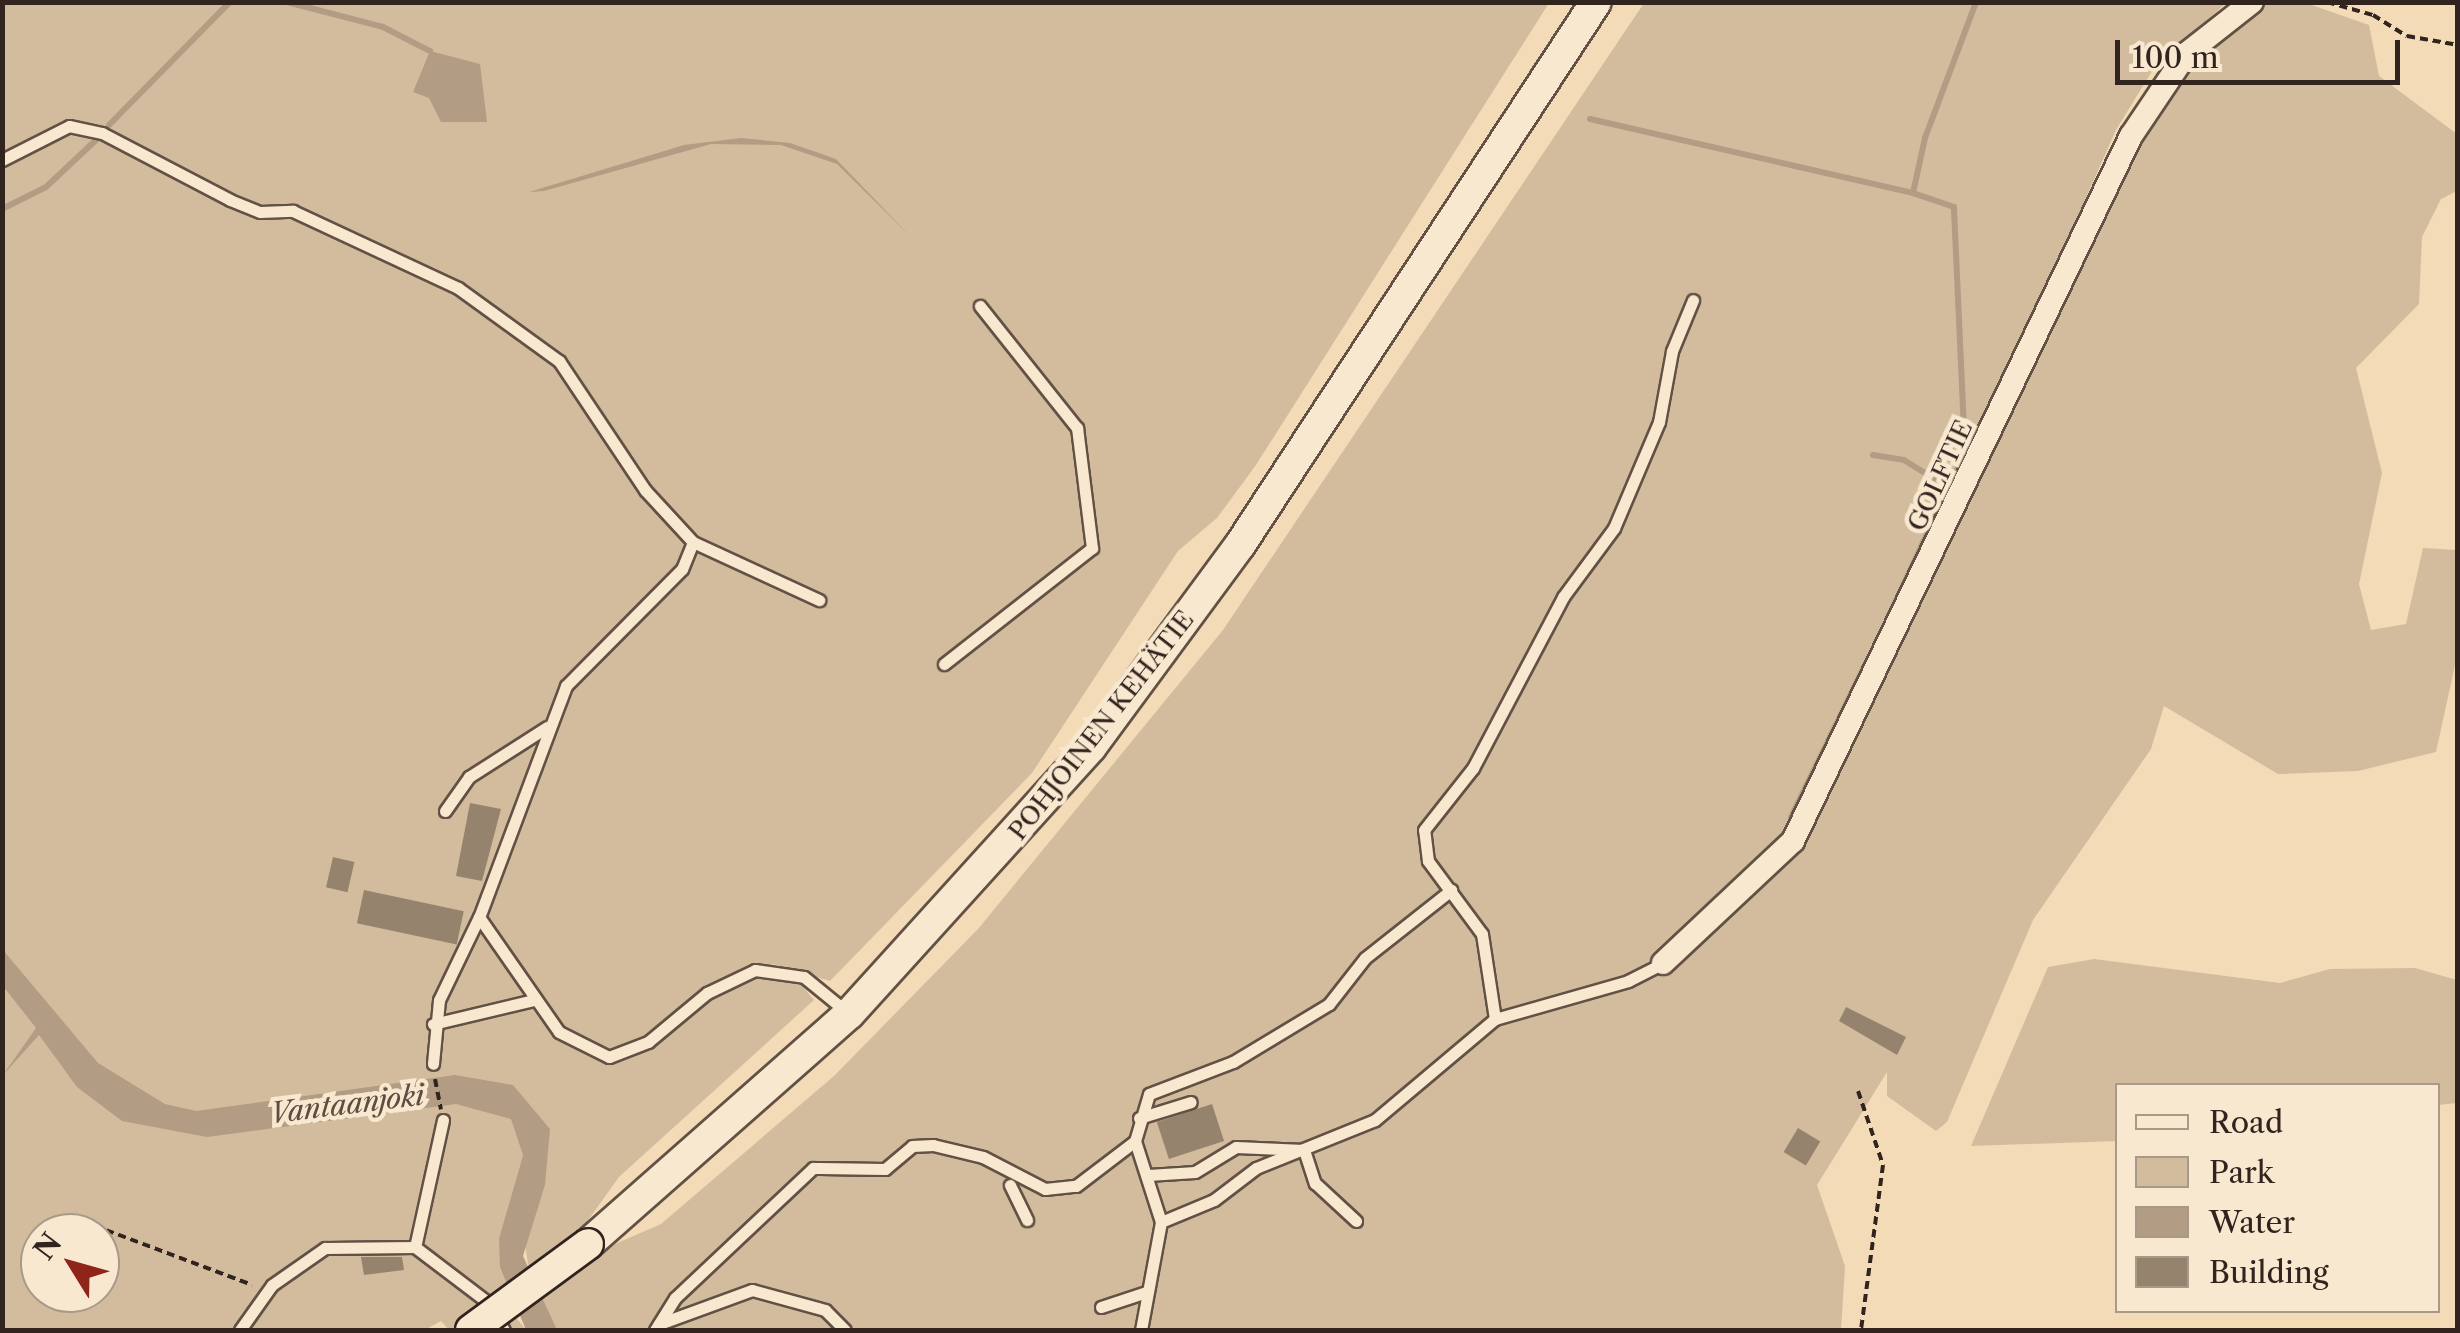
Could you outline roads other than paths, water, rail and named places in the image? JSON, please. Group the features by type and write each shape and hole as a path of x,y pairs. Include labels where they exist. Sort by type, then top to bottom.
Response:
{"main road":[{"name":"POHJOINEN KEHÄTIE","path":"471,1330 588,1244 849,1014 1016,836 1182,627 1596,2"}],"street":[{"name":"GOLFTIE","path":"1663,963 1793,841 2131,136 2186,54 2252,2"}],"lane":[{"path":"2,160 69,126 102,132 230,200 260,212 293,211 458,288 558,361 645,490 693,542 819,600"},
{"path":"1495,1018 1482,934 1428,861 1424,830 1473,768 1564,597 1614,528 1660,422 1672,350 1693,300"},
{"path":"944,664 1092,548 1077,428 980,306"},
{"path":"432,1064 433,1024 480,917 547,727 590,655 623,632 682,569 693,542"},
{"path":"446,811 469,778 547,727"},
{"path":"1144,1329 1146,1292 1162,1222 1135,1141 1148,1094 1233,1062 1329,1004 1365,958 1451,890"},
{"path":"480,917 534,1000 578,1047 608,1057 648,1042 707,993 755,970 804,977 849,1014"},
{"path":"1162,1222 1304,1150 1375,1120 1495,1018 1628,981 1663,963"},
{"path":"433,1024 534,1000"},
{"path":"1139,1118 1191,1102"},
{"path":"414,1246 443,1120"},
{"path":"657,1327 675,1298 813,1168 885,1169 912,1146 932,1146 982,1157 1015,1182 1045,1189 1076,1186 1135,1141"},
{"path":"1148,1175 1187,1174 1236,1147 1304,1150"},
{"path":"1304,1150 1326,1197 1356,1221"},
{"path":"998,1194 1015,1182"},
{"path":"1015,1182 1027,1220"},
{"path":"240,1330 272,1285 326,1248 414,1246 490,1304 504,1330"},
{"path":"657,1327 752,1290 825,1310 845,1330"},
{"path":"1101,1307 1146,1292"}],"water":[{"path":"430,51 480,64 487,122 441,122 429,98 413,92"},
{"path":"741,138 790,143 836,159 910,236 837,164 781,145 711,144 529,192 684,145"},
{"name":"Vantaanjoki","path":"3,950 98,1063 165,1104 196,1111 455,1075 513,1085 550,1129 545,1185 523,1256 557,1330 526,1330 500,1267 499,1238 523,1155 511,1119 456,1104 207,1137 122,1121 77,1087 39,1035 3,1075 36,1028 3,986"}],"waterway":[{"path":"109,125 230,2"},
{"path":"287,2 383,27 430,51"},
{"path":"1888,618 1965,452 1954,207 1913,193 1925,138 1976,2"},
{"path":"1590,119 1913,193"},
{"path":"2,209 46,187 96,140"},
{"path":"1873,455 1904,460 1949,488"},
{"path":"1791,817 1865,665"}]}
